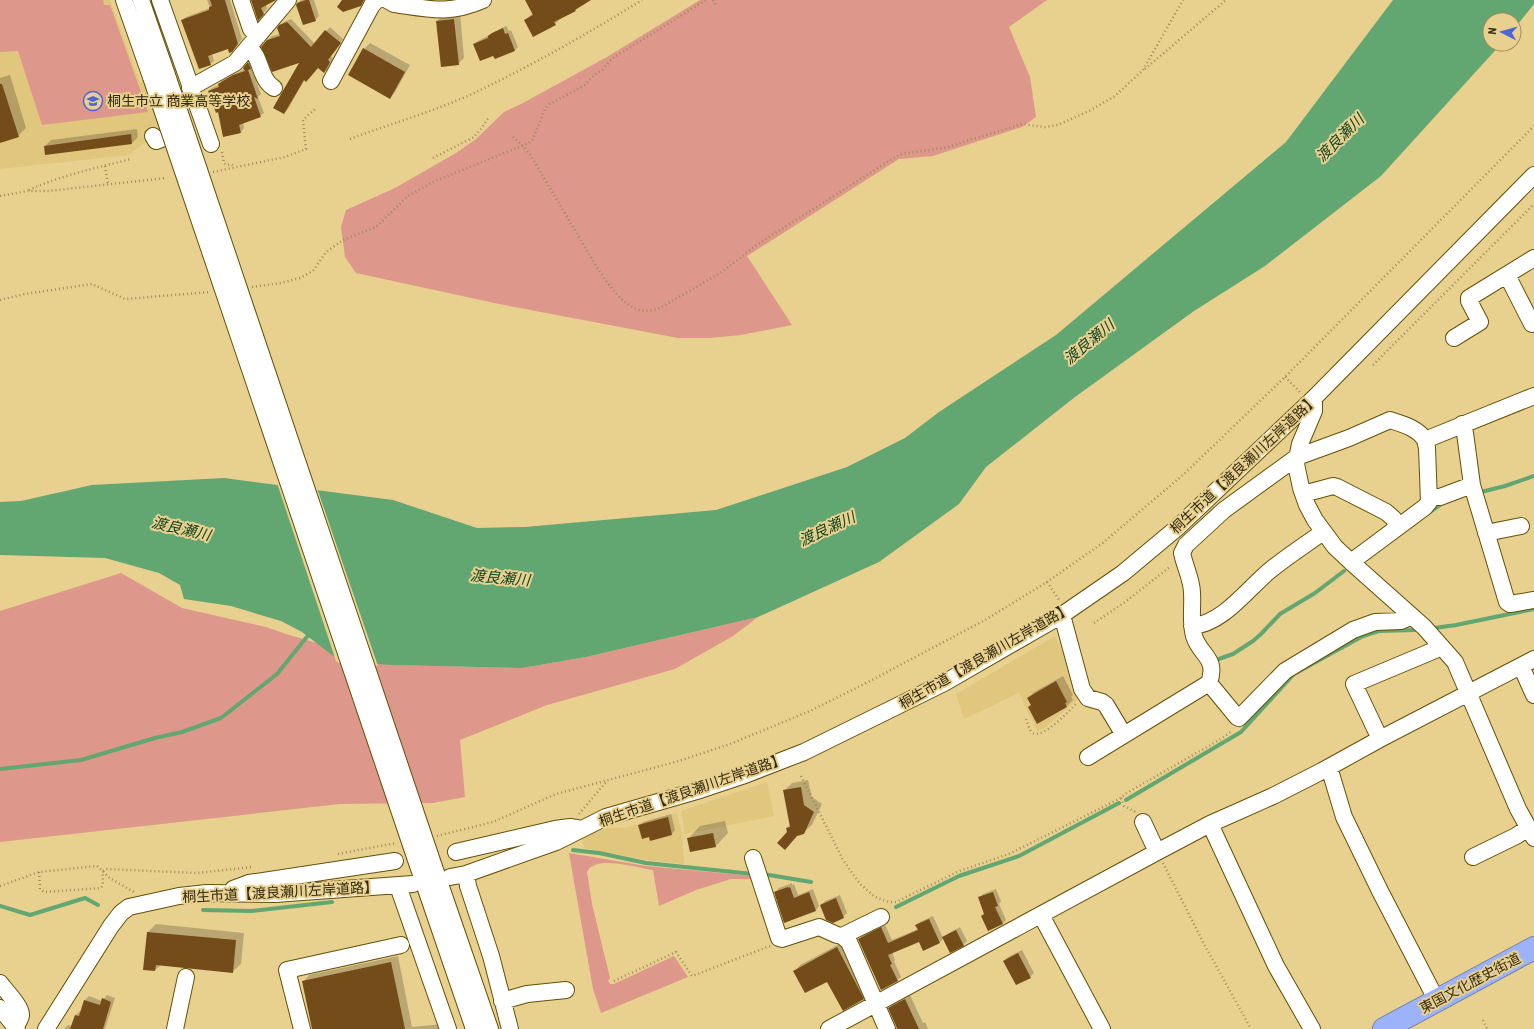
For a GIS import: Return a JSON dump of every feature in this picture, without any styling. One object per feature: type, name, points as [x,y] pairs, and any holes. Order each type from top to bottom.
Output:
[{"type":"highway","name":"東国文化歴史街道","points":[[1384,1029],[1534,948]]},
{"type":"street","points":[[124,0],[158,74]]},
{"type":"street","points":[[141,0],[158,74],[423,856],[474,1029]]},
{"type":"street","points":[[160,0],[190,88],[204,124],[216,149]]},
{"type":"street","points":[[241,0],[251,29],[256,54],[266,82],[274,88]]},
{"type":"street","points":[[190,88],[232,65],[254,42],[288,0]]},
{"type":"street","points":[[331,81],[372,5],[377,0]]},
{"type":"street","points":[[387,0],[394,4],[446,10],[464,8],[483,0]]},
{"type":"street","points":[[153,136],[156,141],[204,124]]},
{"type":"street","name":"桐生市道【渡良瀬川左岸道路】","points":[[502,1001],[491,956],[468,886],[458,876],[556,842],[576,828],[606,817],[713,786],[804,752],[944,683],[1123,573],[1178,527],[1534,175]]},
{"type":"street","points":[[1454,338],[1480,322],[1468,301],[1469,298],[1534,258]]},
{"type":"street","points":[[1507,275],[1532,324]]},
{"type":"street","points":[[1425,440],[1534,396]]},
{"type":"street","points":[[1309,397],[1314,411],[1300,444],[1297,457],[1297,472],[1303,494],[1311,512],[1323,532],[1351,562],[1424,627],[1455,662],[1518,810],[1531,833],[1516,836],[1473,857]]},
{"type":"street","points":[[1088,757],[1209,683],[1212,666],[1210,660],[1196,641],[1192,626],[1191,587],[1182,553],[1186,545],[1224,510],[1297,457],[1349,438],[1390,420],[1414,429],[1423,436],[1425,440],[1427,448],[1429,502],[1425,507],[1351,562]]},
{"type":"street","points":[[1462,424],[1465,433],[1472,486],[1507,602],[1510,604],[1534,600]]},
{"type":"street","points":[[1303,494],[1333,486],[1337,487],[1386,512],[1393,518],[1398,527]]},
{"type":"street","points":[[1430,497],[1440,497],[1472,486]]},
{"type":"street","points":[[1486,533],[1521,526]]},
{"type":"street","points":[[1192,626],[1204,624],[1225,611],[1277,565],[1323,532]]},
{"type":"street","points":[[1062,610],[1082,689],[1088,698],[1102,702],[1106,706],[1124,735]]},
{"type":"street","points":[[1209,683],[1239,718],[1285,671],[1353,630],[1375,622],[1401,622],[1412,616]]},
{"type":"street","points":[[1380,740],[1354,684],[1442,646]]},
{"type":"street","points":[[829,1029],[1210,824],[1273,796],[1528,663],[1534,695]]},
{"type":"street","points":[[1329,767],[1344,817],[1380,891],[1437,1000]]},
{"type":"street","points":[[1143,822],[1157,852]]},
{"type":"street","points":[[1210,824],[1276,966],[1312,1029]]},
{"type":"street","points":[[456,852],[576,828]]},
{"type":"street","points":[[423,856],[490,1029]]},
{"type":"street","points":[[753,858],[779,938],[782,939],[819,927],[842,936],[849,942],[887,1029]]},
{"type":"street","points":[[224,893],[249,883],[394,861]]},
{"type":"street","name":"桐生市道【渡良瀬川左岸道路】","points":[[46,1029],[110,926],[125,909],[134,905],[179,896],[207,893],[275,894],[405,885],[448,1029]]},
{"type":"street","points":[[1041,915],[1102,1029]]},
{"type":"street","points":[[842,936],[881,917]]},
{"type":"street","points":[[302,1029],[287,970],[401,945]]},
{"type":"street","points":[[175,1029],[186,976]]},
{"type":"street","points":[[0,983],[21,1012],[16,1028],[0,1008]]},
{"type":"street","points":[[510,1029],[502,1001],[527,994],[566,990]]},
{"type":"path","points":[[350,139],[472,94],[534,63],[642,0]]},
{"type":"path","points":[[250,287],[281,283],[300,278],[313,271],[326,252],[343,240],[376,227],[408,196],[435,181],[523,146],[533,139],[548,105],[585,85],[613,58],[706,0]]},
{"type":"path","points":[[713,0],[716,5]]},
{"type":"path","points":[[1143,70],[1183,0]]},
{"type":"path","points":[[513,136],[531,156],[595,263],[615,292],[623,301],[634,308],[651,311],[660,308],[716,276],[758,244],[900,154],[944,148],[1022,124],[1045,127],[1058,125],[1091,110],[1114,96],[1226,0]]},
{"type":"path","points":[[211,173],[285,157],[306,149],[303,120],[315,109]]},
{"type":"path","points":[[433,158],[474,137],[482,129],[489,117]]},
{"type":"path","points":[[430,837],[493,822],[556,794],[678,761],[730,744],[812,710],[870,682],[1013,604],[1104,542],[1190,469],[1285,377],[1534,126]]},
{"type":"path","points":[[216,149],[227,165],[231,164],[235,168]]},
{"type":"path","points":[[27,191],[48,182],[130,159]]},
{"type":"path","points":[[105,166],[108,185]]},
{"type":"path","points":[[0,196],[27,191],[48,191],[166,178]]},
{"type":"path","points":[[1373,365],[1534,204]]},
{"type":"path","points":[[0,300],[26,294],[92,284],[125,300],[211,292]]},
{"type":"path","points":[[1285,377],[1309,397]]},
{"type":"path","points":[[1094,623],[1126,602],[1183,557]]},
{"type":"path","points":[[1047,582],[1062,610]]},
{"type":"path","points":[[1026,719],[1031,732],[1034,734],[1040,734],[1047,730],[1086,696]]},
{"type":"path","points":[[801,776],[843,860],[860,884],[875,897],[889,902],[896,902],[957,872],[1009,854],[1121,798],[1125,794],[1221,739],[1240,725],[1239,718]]},
{"type":"path","points":[[576,828],[584,807],[607,781]]},
{"type":"path","points":[[1121,798],[1124,806],[1137,812],[1143,822]]},
{"type":"path","points":[[334,855],[400,842]]},
{"type":"path","points":[[1157,852],[1250,1029]]},
{"type":"path","points":[[0,886],[39,872],[97,866],[108,877],[136,895]]},
{"type":"path","points":[[103,871],[106,869],[197,873],[255,866]]},
{"type":"path","points":[[39,872],[40,889],[44,892],[101,888],[103,884],[103,871]]},
{"type":"path","points":[[614,981],[676,952],[692,976],[752,954],[776,944],[782,939]]},
{"type":"path","points":[[1483,1020],[1487,1029]]},
{"type":"shaded area","name":"桐生市立 商業高等学校","points":[[0,0],[110,0],[140,83],[174,71],[191,119],[157,131],[147,141],[128,155],[0,169]]},
{"type":"shaded area","points":[[0,0],[103,0],[104,5],[110,5],[148,112],[42,125],[18,51],[0,52]]},
{"type":"shaded area","points":[[700,0],[1047,0],[1009,27],[1030,77],[1036,117],[1022,127],[933,156],[899,159],[747,256],[792,325],[741,335],[710,338],[678,338],[499,304],[356,273],[345,257],[341,227],[346,210],[395,188],[456,153],[476,139],[504,112],[607,57]]},
{"type":"shaded area","points":[[121,573],[182,608],[266,627],[392,665],[522,668],[586,657],[758,617],[733,636],[675,669],[547,705],[460,740],[465,797],[433,803],[340,804],[0,842],[0,611]]},
{"type":"shaded area","points":[[1055,636],[1065,656],[1078,697],[1077,700],[1043,729],[1037,731],[1019,693],[964,719],[956,694]]},
{"type":"shaded area","points":[[767,782],[774,816],[685,834],[681,811]]},
{"type":"shaded area","points":[[677,813],[682,833],[684,864],[647,860],[584,848],[581,837],[600,829],[628,827]]},
{"type":"shaded area","points":[[569,853],[646,866],[753,876],[755,879],[731,879],[696,890],[659,906],[653,870],[607,863],[592,867],[587,872],[592,904],[610,978],[608,981],[610,984],[614,984],[674,956],[688,977],[601,1013],[593,989]]},
{"type":"water","name":"渡良瀬川","points":[[1393,0],[1534,0],[1534,4],[1522,19],[1522,12],[1482,12],[1482,52],[1494,52],[1381,176],[1265,266],[1194,311],[1075,397],[986,467],[959,504],[879,562],[758,617],[586,657],[522,668],[392,665],[340,661],[302,632],[281,621],[231,606],[184,599],[180,585],[159,573],[105,558],[0,555],[0,502],[21,501],[92,485],[224,478],[393,500],[477,528],[525,527],[716,510],[847,467],[905,438],[939,412],[1056,335],[1286,142]]},
{"type":"pier","points":[[277,483],[317,488],[378,666],[339,663],[336,661]]},
{"type":"building","points":[[210,0],[225,0],[238,44],[232,52],[229,53],[228,49],[208,56],[211,65],[199,69],[181,20],[209,10],[209,7],[212,6]]},
{"type":"building","points":[[251,0],[276,0],[261,8],[264,14],[258,21]]},
{"type":"building","points":[[309,0],[316,21],[303,25],[296,5],[297,3]]},
{"type":"building","points":[[342,0],[364,0],[361,6],[343,12],[337,7]]},
{"type":"building","points":[[525,0],[591,0],[575,10],[576,11],[554,22],[556,25],[533,37],[524,20],[533,15]]},
{"type":"building","points":[[454,19],[459,65],[441,67],[436,21]]},
{"type":"building","points":[[287,22],[311,47],[325,30],[341,43],[328,60],[330,62],[324,73],[318,68],[306,82],[304,80],[284,114],[273,108],[299,63],[272,72],[261,47],[267,40],[280,36],[277,28],[279,25]]},
{"type":"building","points":[[503,28],[505,34],[508,33],[515,51],[495,59],[493,56],[480,61],[473,44],[488,38],[488,36],[492,33]]},
{"type":"building","points":[[363,48],[405,72],[390,99],[348,75]]},
{"type":"building","points":[[248,62],[251,69],[248,70],[258,99],[254,97],[261,117],[239,125],[241,133],[223,137],[218,112],[216,113],[208,91],[219,87],[218,84],[233,75],[245,71],[243,68]]},
{"type":"building","points":[[0,84],[2,84],[19,137],[0,143]]},
{"type":"building","points":[[131,134],[132,144],[45,155],[44,146]]},
{"type":"building","points":[[1056,681],[1067,702],[1065,703],[1067,707],[1037,724],[1028,707],[1031,705],[1027,698]]},
{"type":"building","points":[[801,787],[804,805],[814,812],[804,834],[797,836],[785,850],[777,843],[787,832],[786,828],[790,827],[783,790]]},
{"type":"building","points":[[668,817],[672,835],[650,841],[649,837],[642,839],[638,825]]},
{"type":"building","points":[[713,833],[716,847],[690,852],[687,838]]},
{"type":"building","points":[[790,887],[794,898],[809,892],[816,911],[784,923],[774,892]]},
{"type":"building","points":[[993,892],[998,906],[995,907],[1003,924],[988,931],[981,916],[984,914],[978,897]]},
{"type":"building","points":[[836,898],[844,918],[833,923],[826,920],[820,905]]},
{"type":"building","points":[[929,919],[940,943],[923,951],[919,942],[888,955],[892,964],[890,965],[898,981],[881,990],[858,939],[881,927],[888,943],[918,930],[915,925]]},
{"type":"building","points":[[956,930],[964,946],[950,953],[942,937]]},
{"type":"building","points":[[147,932],[236,940],[233,973],[156,965],[155,971],[143,970]]},
{"type":"building","points":[[837,947],[864,999],[843,1011],[827,982],[805,993],[793,971]]},
{"type":"building","points":[[1018,953],[1031,978],[1016,985],[1003,961]]},
{"type":"building","points":[[391,962],[405,1029],[312,1029],[302,981]]},
{"type":"building","points":[[102,998],[111,1002],[103,1029],[70,1029],[75,1015],[79,1016],[84,1000],[100,1005]]},
{"type":"building","points":[[905,999],[919,1029],[897,1029],[888,1008]]},
{"type":"waterway","points":[[1481,492],[1534,476]]},
{"type":"waterway","points":[[1430,512],[1444,502]]},
{"type":"waterway","points":[[1216,660],[1233,654],[1253,641],[1280,614],[1315,593],[1344,571]]},
{"type":"waterway","points":[[1434,628],[1534,609]]},
{"type":"waterway","points":[[1126,800],[1241,732],[1294,674],[1363,636],[1379,631],[1416,630]]},
{"type":"waterway","points":[[0,769],[81,760],[155,738],[182,732],[221,718],[277,674],[310,633]]},
{"type":"waterway","points":[[896,907],[959,876],[1019,856],[1119,803]]},
{"type":"waterway","points":[[573,850],[599,853],[646,863],[753,874]]},
{"type":"waterway","points":[[763,874],[811,882]]},
{"type":"waterway","points":[[0,906],[30,915],[85,898],[98,905]]},
{"type":"waterway","points":[[203,910],[251,911],[332,902]]},
{"type":"place","name":"桐生市立 商業高等学校","points":[[93,101]]}]
